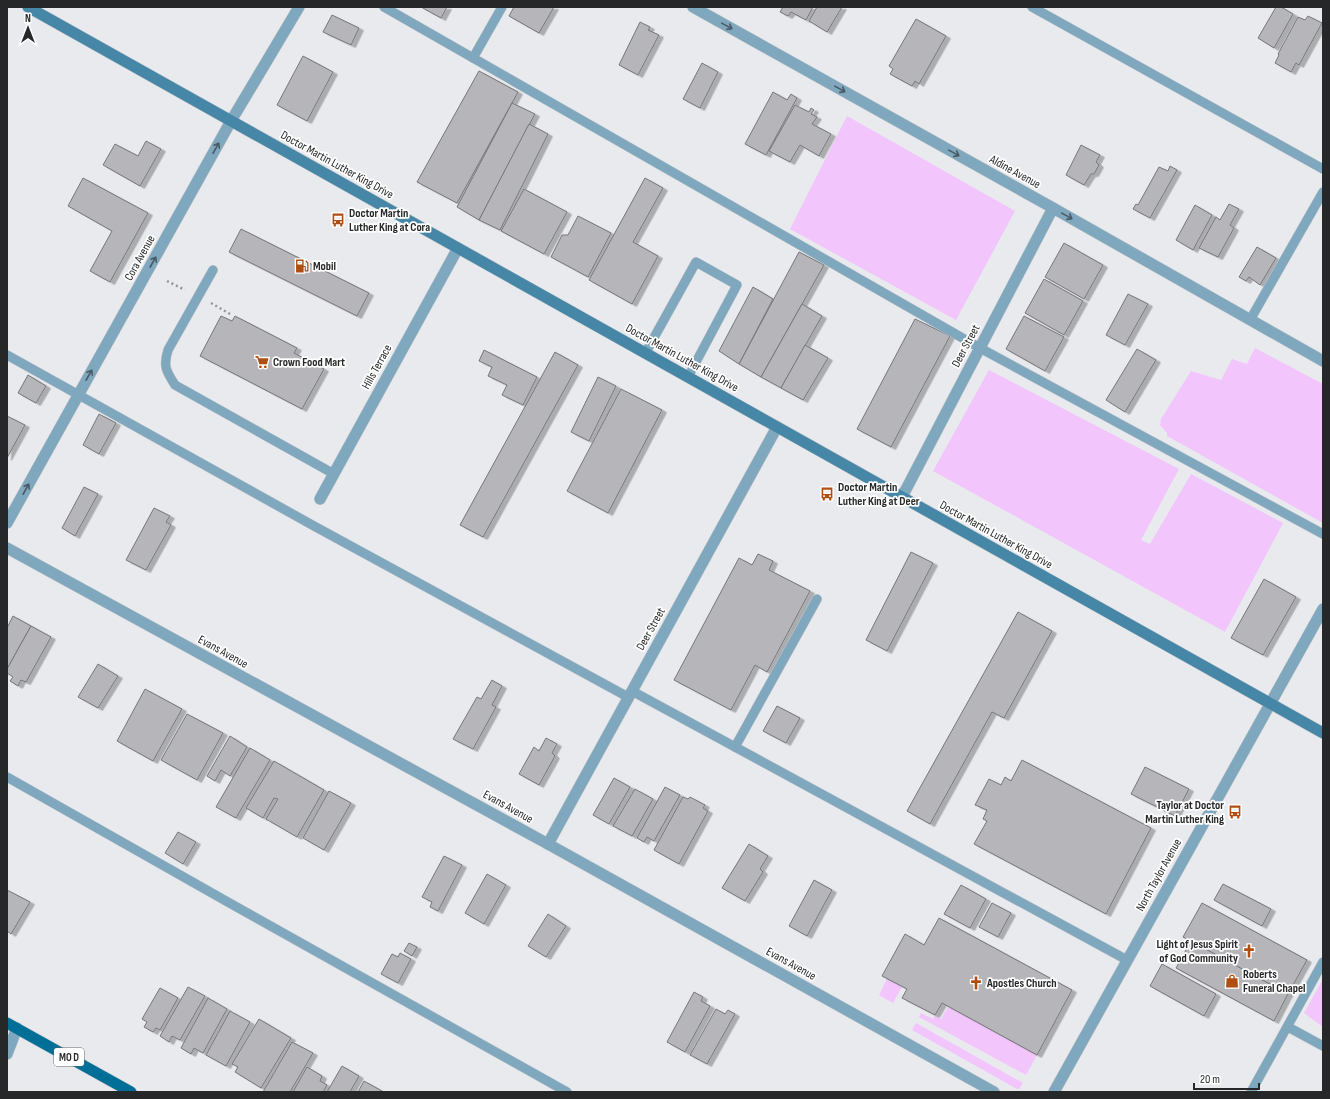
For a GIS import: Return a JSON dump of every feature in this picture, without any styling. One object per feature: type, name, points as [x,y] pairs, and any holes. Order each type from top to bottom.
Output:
[{"type":"main road","name":"Doctor Martin Luther King Drive","points":[[28,7],[646,352],[1323,733]]},
{"type":"main road","name":"MO D","points":[[7,1023],[131,1092]]},
{"type":"street","name":"Cora Avenue","points":[[7,523],[231,121],[299,7]]},
{"type":"street","name":"Aldine Avenue","points":[[693,7],[1323,360]]},
{"type":"street","name":"Deer Street","points":[[902,496],[1053,208]]},
{"type":"street","name":"Hills Terrace","points":[[320,499],[458,248]]},
{"type":"street","name":"Deer Street","points":[[548,844],[777,427]]},
{"type":"street","name":"Evans Avenue","points":[[7,548],[548,844],[994,1092]]},
{"type":"street","name":"North Taylor Avenue","points":[[1054,1092],[1323,609]]},
{"type":"street","points":[[7,1054],[17,1028]]},
{"type":"lane","points":[[384,7],[980,348],[1323,534]]},
{"type":"lane","points":[[473,58],[502,7]]},
{"type":"lane","points":[[1032,7],[1323,169]]},
{"type":"lane","points":[[1250,320],[1323,192]]},
{"type":"lane","points":[[646,352],[696,262],[737,285],[688,377]]},
{"type":"lane","points":[[213,270],[168,350],[165,360],[166,369],[170,377],[175,385],[334,474]]},
{"type":"lane","points":[[7,354],[314,526],[630,694],[735,746],[1127,960]]},
{"type":"lane","points":[[735,746],[817,599]]},
{"type":"lane","points":[[7,777],[567,1092]]},
{"type":"lane","points":[[1251,1092],[1323,962]]},
{"type":"lane","points":[[1288,1027],[1323,1046]]},
{"type":"path","points":[[167,281],[187,291]]},
{"type":"path","points":[[209,302],[230,314]]},
{"type":"shaded area","points":[[847,116],[1015,211],[956,320],[790,229]]},
{"type":"shaded area","points":[[1255,348],[1323,384],[1323,523],[1167,436],[1167,433],[1160,425],[1161,419],[1191,371],[1221,380],[1232,359],[1247,364]]},
{"type":"shaded area","points":[[989,370],[1179,469],[1141,540],[1150,544],[1191,474],[1283,523],[1225,632],[933,471]]},
{"type":"shaded area","points":[[887,979],[902,987],[893,1003],[879,995]]},
{"type":"shaded area","points":[[1323,979],[1323,1027],[1304,1013]]},
{"type":"shaded area","points":[[948,1007],[1037,1055],[1026,1075],[919,1017],[921,1013],[933,1019],[935,1015],[941,1019]]},
{"type":"shaded area","points":[[916,1023],[1023,1083],[1019,1089],[1017,1089],[912,1030]]},
{"type":"building","points":[[421,7],[447,7],[441,18]]},
{"type":"building","points":[[514,7],[554,7],[539,33],[509,16]]},
{"type":"building","points":[[783,7],[813,7],[806,20],[791,12],[788,16],[780,12]]},
{"type":"building","points":[[817,7],[842,7],[827,32],[809,21]]},
{"type":"building","points":[[1276,7],[1281,7],[1293,14],[1274,48],[1258,38]]},
{"type":"building","points":[[332,15],[359,28],[351,45],[323,32]]},
{"type":"building","points":[[1308,16],[1322,23],[1299,65],[1296,63],[1291,72],[1275,63],[1279,55],[1278,54],[1298,17],[1305,20]]},
{"type":"building","points":[[916,19],[946,36],[919,84],[915,81],[912,86],[890,74],[893,69],[889,66]]},
{"type":"building","points":[[640,22],[650,27],[648,30],[659,35],[638,75],[619,65]]},
{"type":"building","points":[[303,56],[333,72],[307,121],[277,105]]},
{"type":"building","points":[[702,63],[718,72],[700,108],[683,99]]},
{"type":"building","points":[[479,71],[518,92],[457,203],[417,182]]},
{"type":"building","points":[[773,92],[787,100],[791,94],[797,98],[766,155],[745,144]]},
{"type":"building","points":[[512,103],[535,114],[479,220],[457,207]]},
{"type":"building","points":[[795,105],[809,112],[811,108],[814,110],[811,114],[817,117],[812,124],[831,134],[819,156],[800,145],[790,162],[769,151]]},
{"type":"building","points":[[529,124],[548,134],[500,230],[479,220]]},
{"type":"building","points":[[146,141],[161,149],[140,186],[103,165],[115,144],[138,156]]},
{"type":"building","points":[[1081,145],[1100,155],[1096,162],[1099,165],[1094,174],[1091,174],[1084,185],[1066,175]]},
{"type":"building","points":[[1170,166],[1177,170],[1150,218],[1133,209],[1136,204],[1138,205],[1159,167],[1168,171]]},
{"type":"building","points":[[83,178],[148,213],[110,282],[90,271],[112,231],[68,206]]},
{"type":"building","points":[[645,178],[663,188],[633,242],[658,256],[632,304],[589,280]]},
{"type":"building","points":[[524,189],[567,212],[544,254],[501,231]]},
{"type":"building","points":[[1229,204],[1239,209],[1230,225],[1234,228],[1218,257],[1199,248],[1216,217],[1220,220]]},
{"type":"building","points":[[1195,205],[1212,215],[1193,250],[1176,240]]},
{"type":"building","points":[[578,216],[611,233],[588,277],[551,257],[562,235],[568,235]]},
{"type":"building","points":[[241,229],[369,293],[357,316],[229,252]]},
{"type":"building","points":[[1064,243],[1103,265],[1084,299],[1045,277]]},
{"type":"building","points":[[1257,247],[1276,258],[1260,285],[1249,277],[1246,281],[1239,277]]},
{"type":"building","points":[[799,252],[824,265],[761,377],[739,364]]},
{"type":"building","points":[[1044,279],[1083,301],[1064,335],[1025,313]]},
{"type":"building","points":[[753,287],[773,299],[739,364],[719,351]]},
{"type":"building","points":[[1128,294],[1148,304],[1125,345],[1106,335]]},
{"type":"building","points":[[802,304],[822,316],[781,388],[761,377]]},
{"type":"building","name":"Crown Food Mart","points":[[221,316],[232,321],[235,316],[297,348],[294,353],[324,369],[302,409],[200,356]]},
{"type":"building","points":[[1024,316],[1064,337],[1045,371],[1006,349]]},
{"type":"building","points":[[915,319],[950,336],[891,447],[857,429]]},
{"type":"building","points":[[805,345],[828,358],[803,400],[781,388]]},
{"type":"building","points":[[1137,349],[1156,360],[1125,412],[1106,400]]},
{"type":"building","points":[[484,350],[537,377],[523,405],[502,395],[507,385],[488,376],[492,367],[479,361]]},
{"type":"building","points":[[555,352],[578,365],[483,537],[460,525]]},
{"type":"building","points":[[28,375],[46,386],[36,403],[18,393]]},
{"type":"building","points":[[598,377],[616,386],[589,441],[571,432]]},
{"type":"building","points":[[621,389],[662,410],[608,513],[567,491]]},
{"type":"building","points":[[99,414],[116,423],[99,454],[83,445]]},
{"type":"building","points":[[7,416],[25,425],[7,458]]},
{"type":"building","points":[[84,487],[98,494],[75,536],[62,528]]},
{"type":"building","points":[[154,508],[170,516],[166,522],[171,525],[146,570],[126,560]]},
{"type":"building","points":[[911,552],[933,563],[887,651],[866,640]]},
{"type":"building","points":[[758,554],[773,561],[769,570],[810,591],[767,672],[755,665],[731,710],[674,680],[739,558],[752,565]]},
{"type":"building","points":[[1264,579],[1296,597],[1263,655],[1231,638]]},
{"type":"building","points":[[1018,612],[1052,631],[1004,718],[992,712],[930,824],[907,811]]},
{"type":"building","points":[[13,616],[31,626],[7,669],[7,628]]},
{"type":"building","points":[[31,626],[51,637],[26,682],[21,680],[18,686],[10,681],[13,677],[7,673],[7,669]]},
{"type":"building","points":[[98,664],[118,676],[98,708],[78,697]]},
{"type":"building","points":[[492,680],[502,686],[492,705],[496,707],[473,749],[453,739],[477,697],[481,699]]},
{"type":"building","points":[[145,689],[182,709],[153,761],[117,741]]},
{"type":"building","points":[[777,706],[800,718],[786,743],[763,731]]},
{"type":"building","points":[[187,714],[223,733],[197,780],[161,760]]},
{"type":"building","points":[[230,736],[247,747],[230,776],[221,770],[215,781],[207,776]]},
{"type":"building","points":[[546,738],[557,744],[552,753],[555,756],[539,785],[519,774],[534,747],[539,751]]},
{"type":"building","points":[[250,748],[270,760],[236,818],[216,807]]},
{"type":"building","points":[[1022,760],[1151,828],[1106,914],[974,844],[987,821],[983,819],[987,810],[975,805],[989,779],[1001,785],[1005,777],[1011,781]]},
{"type":"building","points":[[274,761],[324,790],[297,837],[266,819],[278,799],[274,798],[263,818],[246,808]]},
{"type":"building","points":[[1145,767],[1189,789],[1175,816],[1131,794]]},
{"type":"building","points":[[614,778],[630,787],[609,824],[593,815]]},
{"type":"building","points":[[665,787],[680,795],[654,841],[647,837],[644,842],[637,838]]},
{"type":"building","points":[[635,789],[653,799],[632,836],[613,826]]},
{"type":"building","points":[[329,791],[351,803],[324,850],[303,838]]},
{"type":"building","points":[[683,797],[688,799],[690,797],[705,805],[703,808],[708,811],[679,864],[654,850]]},
{"type":"building","points":[[178,832],[196,842],[183,864],[165,853]]},
{"type":"building","points":[[749,844],[768,856],[760,869],[763,872],[745,901],[722,888]]},
{"type":"building","points":[[444,856],[462,865],[438,911],[430,907],[432,902],[422,897]]},
{"type":"building","points":[[487,874],[506,885],[484,924],[465,913]]},
{"type":"building","points":[[814,880],[832,890],[807,936],[789,926]]},
{"type":"building","points":[[1223,884],[1271,909],[1262,926],[1214,900]]},
{"type":"building","points":[[961,885],[986,899],[970,928],[944,914]]},
{"type":"building","points":[[7,890],[30,902],[11,934],[7,931]]},
{"type":"building","points":[[992,903],[1011,913],[998,937],[979,927]]},
{"type":"building","name":"Light of Jesus Spirit of God Community","points":[[1202,903],[1307,960],[1288,994],[1183,937]]},
{"type":"building","points":[[548,914],[566,926],[546,957],[528,946]]},
{"type":"building","name":"Apostles Church","points":[[939,918],[1072,990],[1037,1055],[942,1003],[935,1015],[902,998],[907,989],[882,976],[905,934],[924,945]]},
{"type":"building","name":"Roberts Funeral Chapel","points":[[1191,941],[1288,994],[1274,1021],[1176,968]]},
{"type":"building","points":[[409,943],[417,947],[412,956],[404,951]]},
{"type":"building","points":[[400,953],[411,959],[398,983],[381,974],[392,954],[398,957]]},
{"type":"building","points":[[1162,964],[1216,994],[1204,1016],[1150,986]]},
{"type":"building","points":[[188,987],[205,996],[180,1040],[172,1036],[169,1042],[160,1036]]},
{"type":"building","points":[[160,988],[178,998],[160,1030],[156,1028],[153,1032],[144,1027],[147,1022],[142,1019]]},
{"type":"building","points":[[694,992],[703,997],[701,1001],[710,1006],[685,1052],[667,1042]]},
{"type":"building","points":[[208,998],[227,1009],[203,1053],[194,1048],[191,1054],[181,1048]]},
{"type":"building","points":[[716,1009],[725,1014],[728,1010],[735,1014],[707,1064],[690,1055]]},
{"type":"building","points":[[230,1011],[250,1022],[226,1066],[206,1055]]},
{"type":"building","points":[[259,1019],[291,1038],[261,1088],[235,1072],[238,1067],[232,1064]]},
{"type":"building","points":[[292,1042],[313,1053],[290,1092],[263,1092]]},
{"type":"building","points":[[342,1066],[359,1076],[350,1092],[327,1092]]},
{"type":"building","points":[[307,1067],[322,1076],[320,1081],[327,1085],[323,1092],[293,1092]]},
{"type":"building","points":[[364,1081],[382,1091],[358,1092]]},
{"type":"place","name":"Doctor Martin Luther King at Cora","points":[[338,220]]},
{"type":"place","name":"Mobil","points":[[302,266]]},
{"type":"place","name":"Crown Food Mart","points":[[262,362]]},
{"type":"place","name":"Doctor Martin Luther King at Deer","points":[[827,494]]},
{"type":"place","name":"Taylor at Doctor Martin Luther King","points":[[1235,812]]},
{"type":"place","name":"Light of Jesus Spirit of God Community","points":[[1249,951]]},
{"type":"place","name":"Roberts Funeral Chapel","points":[[1232,981]]},
{"type":"place","name":"Apostles Church","points":[[976,983]]}]
